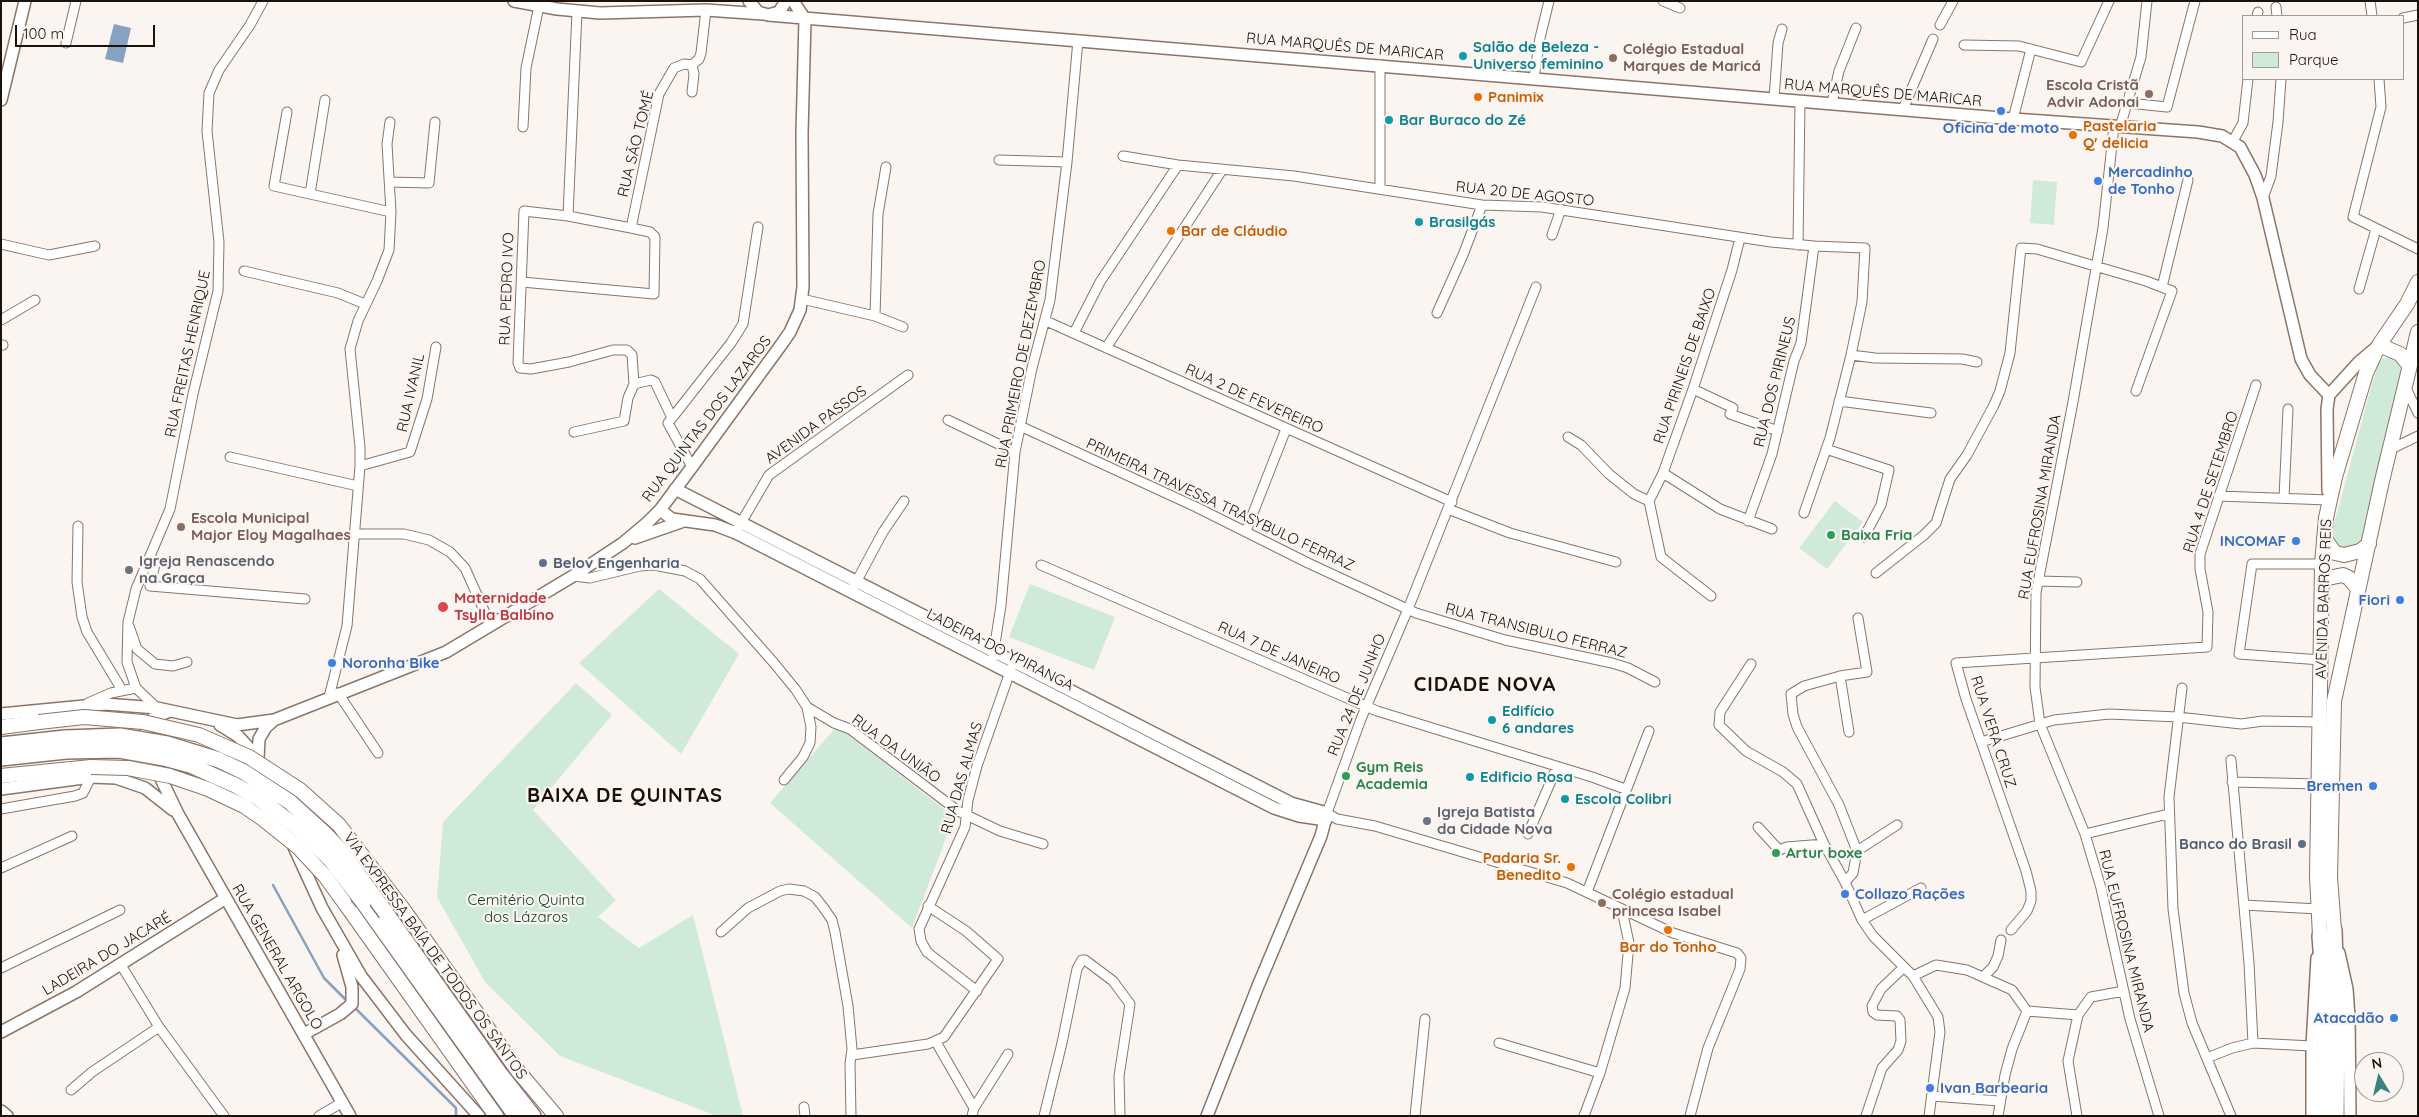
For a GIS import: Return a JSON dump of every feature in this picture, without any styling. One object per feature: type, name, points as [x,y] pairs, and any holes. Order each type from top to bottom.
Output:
[{"type":"highway","name":"VIA EXPRESSA BAÍA DE TODOS OS SANTOS","points":[[1,758],[65,744],[120,736],[168,744],[219,760],[244,772],[290,802],[325,834],[341,852],[482,1049],[533,1116]]},
{"type":"highway","name":"VIA EXPRESSA BAÍA DE TODOS OS SANTOS","points":[[1,745],[65,744],[119,750],[164,758],[198,768],[260,799],[300,830],[330,859],[363,902],[516,1116]]},
{"type":"highway","name":"AVENIDA BARROS REIS","points":[[2327,933],[2331,1001]]},
{"type":"highway","points":[[2324,1116],[2331,1001]]},
{"type":"highway","points":[[2331,1001],[2336,1116]]},
{"type":"main road","points":[[1,100],[25,1]]},
{"type":"main road","points":[[705,15],[724,1]]},
{"type":"main road","points":[[749,1],[753,8],[766,15],[778,12],[786,1]]},
{"type":"main road","points":[[793,1],[805,19]]},
{"type":"main road","name":"RUA MARQUÊS DE MARICAR","points":[[517,2],[577,12],[766,15],[1078,40],[2211,134],[2232,141]]},
{"type":"main road","name":"RUA QUINTAS DOS LAZAROS","points":[[1,714],[84,705],[114,704],[157,708],[237,725],[274,720],[446,652],[573,576],[623,543],[660,510],[790,332],[798,316],[802,299],[802,133],[805,19]]},
{"type":"main road","points":[[2232,141],[2240,147],[2250,164],[2263,198],[2301,359],[2310,375],[2329,395]]},
{"type":"main road","name":"AVENIDA BARROS REIS","points":[[2350,1116],[2347,989],[2318,909],[2322,564],[2324,538],[2329,500],[2359,392],[2379,344],[2408,304],[2418,282]]},
{"type":"main road","name":"AVENIDA BARROS REIS","points":[[2312,1116],[2315,976],[2327,933],[2334,701],[2404,384],[2418,332]]},
{"type":"main road","points":[[2329,500],[2327,409],[2329,395],[2359,362],[2379,344],[2400,354],[2409,365]]},
{"type":"main road","name":"LADEIRA DO YPIRANGA","points":[[675,490],[738,528],[1012,666],[1117,728],[1289,808],[1330,818]]},
{"type":"main road","name":"LADEIRA DO YPIRANGA","points":[[660,510],[672,519],[738,528]]},
{"type":"main road","points":[[623,543],[683,521]]},
{"type":"main road","points":[[2324,538],[2335,552],[2344,555],[2360,551],[2369,544]]},
{"type":"main road","points":[[2322,583],[2328,578],[2343,575],[2349,578],[2358,589]]},
{"type":"main road","points":[[84,705],[104,723],[111,739],[108,758],[91,777]]},
{"type":"main road","name":"RUA GENERAL ARGOLO","points":[[170,711],[159,714],[149,722],[146,730],[146,740],[153,762],[178,814],[350,1116]]},
{"type":"main road","name":"VIA EXPRESSA BAÍA DE TODOS OS SANTOS","points":[[1,727],[84,717],[144,722],[199,735],[250,756],[300,790],[339,824],[403,909],[518,1072],[556,1116]]},
{"type":"main road","points":[[258,758],[261,734],[274,720]]},
{"type":"main road","points":[[212,721],[238,736],[258,758],[265,779],[310,882],[337,937],[380,1003],[479,1116]]},
{"type":"main road","points":[[1,776],[66,768],[111,767],[148,771],[190,782],[227,797],[263,819],[298,847],[325,876],[496,1116]]},
{"type":"main road","points":[[1,789],[91,777],[116,778],[145,788],[178,814]]},
{"type":"main road","name":"RUA 24 DE JUNHO","points":[[1207,1116],[1330,818]]},
{"type":"main road","name":"LADEIRA DO JACARÉ","points":[[1,1032],[76,992],[226,898]]},
{"type":"main road","points":[[304,1034],[340,1014],[352,1004],[352,987],[337,937]]},
{"type":"main road","points":[[1,1111],[7,1116]]},
{"type":"street","points":[[66,43],[76,1]]},
{"type":"street","name":"RUA FREITAS HENRIQUE","points":[[157,708],[136,688],[127,662],[128,622],[136,589],[170,509],[193,394],[218,291],[220,242],[207,131],[209,93],[219,70],[250,25],[263,1]]},
{"type":"street","points":[[1534,78],[1540,38],[1549,1]]},
{"type":"street","points":[[1663,1],[1680,8]]},
{"type":"street","points":[[1940,26],[1953,1]]},
{"type":"street","points":[[1964,45],[2008,45],[2081,62],[2109,1]]},
{"type":"street","name":"RUA EUFROSINA MIRANDA","points":[[2147,1],[2141,57],[2128,103],[2117,127],[2073,402],[2038,581],[2035,657],[2036,696],[2040,724],[2085,834],[2102,888],[2138,1052],[2159,1116]]},
{"type":"street","points":[[2128,103],[2167,107],[2195,1]]},
{"type":"street","points":[[2370,1],[2372,15]]},
{"type":"street","points":[[524,127],[524,78],[539,6]]},
{"type":"street","points":[[522,282],[654,294],[655,237],[650,232],[568,216],[577,12]]},
{"type":"street","points":[[692,92],[694,74],[692,65],[699,59],[701,53],[705,15]]},
{"type":"street","points":[[2404,18],[2418,15]]},
{"type":"street","points":[[1832,104],[1839,71],[1856,28]]},
{"type":"street","points":[[1774,99],[1782,29]]},
{"type":"street","points":[[1903,109],[1933,39]]},
{"type":"street","name":"RUA PRIMEIRO DE DEZEMBRO","points":[[994,657],[1015,452],[1032,368],[1046,321],[1067,162],[1078,40]]},
{"type":"street","points":[[2014,119],[2031,49]]},
{"type":"street","name":"RUA SĀO TOMÉ","points":[[631,228],[659,94],[674,68],[684,64],[692,65]]},
{"type":"street","points":[[1380,65],[1380,188]]},
{"type":"street","points":[[2232,141],[2243,123],[2248,80]]},
{"type":"street","points":[[2263,198],[2270,176],[2278,122],[2281,80]]},
{"type":"street","points":[[2379,80],[2381,107],[2353,217],[2418,249]]},
{"type":"street","points":[[310,194],[326,100]]},
{"type":"street","points":[[1798,245],[1800,101]]},
{"type":"street","points":[[287,112],[274,186],[391,212]]},
{"type":"street","points":[[378,753],[334,695],[347,626],[360,466],[360,447],[350,349],[354,331],[389,250],[391,212],[387,144],[390,122]]},
{"type":"street","points":[[390,182],[429,183],[434,122]]},
{"type":"street","name":"RUA 20 DE AGOSTO","points":[[1123,156],[1178,165],[1294,176],[1482,205],[1529,205],[1561,209],[1740,238],[1798,245],[1865,248],[1862,302],[1852,355]]},
{"type":"street","points":[[999,160],[1067,162]]},
{"type":"street","points":[[1074,333],[1100,282],[1178,165]]},
{"type":"street","points":[[875,316],[878,214],[886,167]]},
{"type":"street","points":[[1106,348],[1222,170]]},
{"type":"street","points":[[2162,287],[2188,180]]},
{"type":"street","points":[[1437,313],[1463,255],[1482,205]]},
{"type":"street","points":[[1552,235],[1561,209]]},
{"type":"street","name":"RUA PEDRO IVO","points":[[568,216],[524,211],[518,363],[520,368],[531,369],[613,350],[627,350],[632,355],[634,384]]},
{"type":"street","points":[[692,467],[668,423],[731,343],[743,324],[758,227]]},
{"type":"street","points":[[2358,289],[2376,229]]},
{"type":"street","name":"RUA PIRINEIS DE BAIXO","points":[[1649,502],[1663,473],[1693,389],[1732,270],[1740,238]]},
{"type":"street","points":[[1,244],[49,255],[58,255],[95,246]]},
{"type":"street","name":"RUA DOS PIRINEUS","points":[[1748,521],[1778,431],[1806,318],[1814,246]]},
{"type":"street","points":[[1876,573],[1930,530],[1936,523],[1947,486],[1967,455],[1994,405],[2010,353],[2022,248],[2038,249],[2172,291],[2136,391]]},
{"type":"street","points":[[244,271],[338,293],[365,304]]},
{"type":"street","name":"RUA 24 DE JUNHO","points":[[1330,818],[1366,707],[1450,506],[1536,287]]},
{"type":"street","points":[[802,299],[875,316],[903,327]]},
{"type":"street","points":[[1,320],[35,300]]},
{"type":"street","name":"RUA 2 DE FEVEREIRO","points":[[1046,321],[1286,429],[1510,533],[1616,562]]},
{"type":"street","name":"RUA IVANIL","points":[[360,466],[410,452],[427,400],[436,347]]},
{"type":"street","points":[[1804,513],[1826,449],[1852,355],[1875,358],[1962,359],[1977,362]]},
{"type":"street","name":"AVENIDA PASSOS","points":[[738,528],[769,475],[908,375]]},
{"type":"street","points":[[574,432],[606,427],[624,421],[628,398],[634,384],[651,380],[655,382],[672,418]]},
{"type":"street","points":[[2404,384],[2418,413]]},
{"type":"street","name":"RUA 4 DE SETEMBRO","points":[[2207,647],[2208,612],[2199,560],[2218,496],[2256,385]]},
{"type":"street","points":[[1693,389],[1733,408],[1730,414],[1778,431]]},
{"type":"street","points":[[1839,401],[1931,413]]},
{"type":"street","points":[[2284,498],[2288,409]]},
{"type":"street","points":[[948,420],[1015,452]]},
{"type":"street","name":"PRIMEIRA TRAVESSA TRASYBULO FERRAZ","points":[[1020,426],[1408,609]]},
{"type":"street","points":[[1246,531],[1286,429]]},
{"type":"street","points":[[2389,450],[2418,436]]},
{"type":"street","points":[[1568,437],[1581,445],[1613,477],[1634,494],[1649,502],[1661,558],[1712,596]]},
{"type":"street","points":[[1826,449],[1889,470],[1881,505],[1864,537]]},
{"type":"street","points":[[230,458],[358,486]]},
{"type":"street","points":[[1663,473],[1707,502],[1748,521],[1772,529]]},
{"type":"street","points":[[2218,496],[2329,500]]},
{"type":"street","points":[[854,586],[883,532],[904,501]]},
{"type":"street","points":[[78,526],[77,582],[82,617],[87,632],[122,690]]},
{"type":"street","points":[[354,534],[411,536],[429,540],[450,552],[465,568],[491,626]]},
{"type":"street","points":[[151,557],[155,564],[150,586],[305,599]]},
{"type":"street","points":[[2321,660],[2238,654],[2252,564],[2322,564]]},
{"type":"street","points":[[573,576],[590,578],[640,566],[654,565],[685,571],[700,579],[774,663],[807,707],[811,728],[810,743],[803,757],[784,780]]},
{"type":"street","name":"RUA 7 DE JANEIRO","points":[[1041,565],[1366,707],[1625,789]]},
{"type":"street","points":[[2038,581],[2077,582]]},
{"type":"street","name":"RUA TRANSIBULO FERRAZ","points":[[1408,609],[1505,640],[1612,663],[1628,668],[1655,682]]},
{"type":"street","points":[[1845,882],[1856,868],[1857,851],[1839,805],[1798,727],[1791,694],[1796,689],[1840,676],[1867,672],[1858,618]]},
{"type":"street","points":[[128,622],[137,649],[145,658],[155,664],[163,665],[187,662]]},
{"type":"street","name":"RUA VERA CRUZ","points":[[2011,930],[2027,911],[2031,901],[2026,871],[1981,742],[1956,663],[2207,647]]},
{"type":"street","points":[[1751,664],[1720,712],[1719,725],[1746,751],[1783,772],[1798,784],[1824,844],[1845,882],[1862,920],[1880,945],[1913,976],[1938,1017],[1940,1045],[1929,1116]]},
{"type":"street","name":"RUA DAS ALMAS","points":[[977,991],[924,948],[919,929],[965,827],[968,800],[977,766],[1012,666]]},
{"type":"street","points":[[1840,676],[1849,732]]},
{"type":"street","points":[[84,705],[122,690],[136,688]]},
{"type":"street","points":[[2182,688],[2170,781],[2168,814],[2173,909],[2184,993],[2192,1023],[2231,1116]]},
{"type":"street","name":"RUA DA UNIÃO","points":[[807,707],[834,723],[850,728],[892,763],[910,772],[951,806],[1000,832],[1043,844]]},
{"type":"street","points":[[1981,742],[2040,724],[2109,714],[2178,717],[2241,724],[2263,721],[2320,722]]},
{"type":"street","points":[[1587,892],[1648,731]]},
{"type":"street","points":[[2231,760],[2244,905],[2253,1043]]},
{"type":"street","points":[[1528,834],[1557,767]]},
{"type":"street","points":[[1,809],[75,796],[83,793],[91,777]]},
{"type":"street","points":[[2232,782],[2319,784]]},
{"type":"street","points":[[2085,834],[2168,814]]},
{"type":"street","points":[[1330,818],[1375,826],[1567,883],[1673,933],[1738,953],[1741,958],[1740,969],[1708,1048],[1690,1116]]},
{"type":"street","points":[[1857,851],[1896,825]]},
{"type":"street","points":[[1758,827],[1779,850],[1787,847],[1824,844]]},
{"type":"street","points":[[1,868],[72,836]]},
{"type":"street","points":[[1862,920],[1921,888]]},
{"type":"street","points":[[721,932],[748,908],[780,891],[796,890],[815,897],[828,914],[836,932],[848,1006],[852,1055],[852,1116]]},
{"type":"street","points":[[2244,905],[2318,909]]},
{"type":"street","points":[[852,1055],[936,1042],[944,1037],[954,1026],[998,959],[966,931],[928,906]]},
{"type":"street","points":[[1,968],[120,910]]},
{"type":"street","points":[[1584,1116],[1600,1073],[1627,975],[1629,943],[1622,910]]},
{"type":"street","points":[[1984,976],[1993,967],[1998,956],[2001,940]]},
{"type":"street","points":[[1044,1116],[1062,1043],[1074,978],[1082,960],[1089,962],[1113,981],[1130,1004],[1120,1076],[1120,1116]]},
{"type":"street","points":[[121,965],[159,1028],[224,1116]]},
{"type":"street","points":[[1913,976],[1936,965],[1967,970],[2012,990],[2027,1011],[2078,1015]]},
{"type":"street","points":[[1866,1116],[1882,1068],[1898,1050],[1901,1041],[1900,1020],[1897,1016],[1877,1015],[1872,1012],[1873,1001],[1881,989],[1904,967]]},
{"type":"street","points":[[2077,1116],[2068,1061],[2078,1015],[2091,997],[2124,991]]},
{"type":"street","points":[[1998,1116],[1999,1101],[2012,1049],[2027,1011]]},
{"type":"street","points":[[1415,1116],[1425,1019]]},
{"type":"street","points":[[70,1090],[92,1072],[159,1028]]},
{"type":"street","points":[[936,1042],[973,1112]]},
{"type":"street","points":[[1500,1043],[1600,1073]]},
{"type":"street","points":[[2207,1058],[2232,1048],[2253,1043],[2312,1046]]},
{"type":"street","points":[[973,1112],[1008,1054]]},
{"type":"street","points":[[1932,1096],[1999,1101]]},
{"type":"street","points":[[319,1116],[343,1102]]},
{"type":"green space","points":[[2033,180],[2057,182],[2054,225],[2030,223]]},
{"type":"green space","points":[[2384,358],[2393,358],[2399,362],[2402,373],[2364,537],[2361,544],[2346,550],[2339,547],[2334,540],[2332,531],[2378,362]]},
{"type":"green space","name":"Baixa Fria","points":[[1835,501],[1863,522],[1827,569],[1799,548]]},
{"type":"green space","points":[[1030,584],[1115,617],[1094,670],[1009,637]]},
{"type":"green space","points":[[659,589],[739,654],[681,754],[579,663]]},
{"type":"green space","name":"Cemitério Quinta dos Lázaros","points":[[576,683],[612,715],[533,810],[616,900],[598,917],[639,948],[693,915],[743,1116],[717,1116],[560,1056],[485,982],[437,897],[443,822]]},
{"type":"green space","points":[[837,726],[954,817],[912,928],[770,803]]},
{"type":"water","points":[[114,24],[131,28],[123,63],[105,59]]},
{"type":"waterway","points":[[273,885],[324,978],[347,1001]]},
{"type":"waterway","points":[[356,1009],[456,1108],[456,1116]]},
{"type":"place","name":"Salão de Beleza - Universo feminino","points":[[1463,56]]},
{"type":"place","name":"Colégio Estadual Marques de Maricá","points":[[1613,58]]},
{"type":"place","name":"Escola Cristã Advir Adonai","points":[[2149,94]]},
{"type":"place","name":"Panimix","points":[[1478,97]]},
{"type":"place","name":"Oficina de moto","points":[[2001,111]]},
{"type":"place","name":"Bar Buraco do Zé","points":[[1389,120]]},
{"type":"place","name":"Pastelaria Q' delicia","points":[[2073,135]]},
{"type":"place","name":"Mercadinho de Tonho","points":[[2098,181]]},
{"type":"place","name":"Brasilgás","points":[[1419,222]]},
{"type":"place","name":"Bar de Cláudio","points":[[1171,231]]},
{"type":"place","name":"Escola Municipal Major Eloy Magalhaes","points":[[181,527]]},
{"type":"place","name":"Baixa Fria","points":[[1831,535]]},
{"type":"place","name":"INCOMAF","points":[[2296,541]]},
{"type":"place","name":"Belov Engenharia","points":[[543,563]]},
{"type":"place","name":"Igreja Renascendo na Graça","points":[[129,570]]},
{"type":"place","name":"Fiori","points":[[2400,600]]},
{"type":"place","name":"Maternidade Tsylla Balbino","points":[[443,607]]},
{"type":"place","name":"Noronha Bike","points":[[332,663]]},
{"type":"place","name":"Edifício 6 andares","points":[[1492,720]]},
{"type":"place","name":"Gym Reis Academia","points":[[1346,776]]},
{"type":"place","name":"Edificio Rosa","points":[[1470,777]]},
{"type":"place","name":"Bremen","points":[[2373,786]]},
{"type":"place","name":"Escola Colibri","points":[[1565,799]]},
{"type":"place","name":"Igreja Batista da Cidade Nova","points":[[1427,821]]},
{"type":"place","name":"Banco do Brasil","points":[[2302,844]]},
{"type":"place","name":"Artur boxe","points":[[1776,853]]},
{"type":"place","name":"Padaria Sr. Benedito","points":[[1571,867]]},
{"type":"place","name":"Collazo Rações","points":[[1845,894]]},
{"type":"place","name":"Colégio estadual princesa Isabel","points":[[1602,903]]},
{"type":"place","name":"Bar do Tonho","points":[[1668,930]]},
{"type":"place","name":"Atacadão","points":[[2394,1018]]},
{"type":"place","name":"Ivan Barbearia","points":[[1930,1088]]},
{"type":"district","name":"CIDADE NOVA","points":[[1485,685]]},
{"type":"district","name":"BAIXA DE QUINTAS","points":[[625,796]]}]
